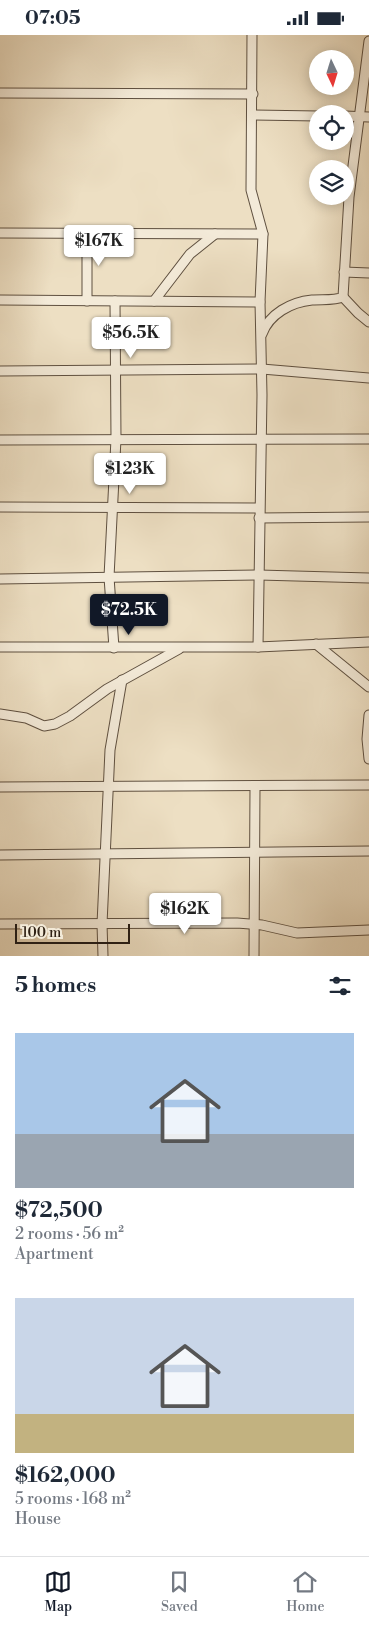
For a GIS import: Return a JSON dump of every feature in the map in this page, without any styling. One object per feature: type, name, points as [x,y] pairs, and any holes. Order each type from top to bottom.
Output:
[{"type":"street","points":[[252,35],[253,115],[251,190],[263,234],[260,302],[262,369],[258,647]]},
{"type":"street","points":[[369,41],[364,117],[349,197],[343,297],[369,322]]},
{"type":"street","points":[[0,93],[253,94]]},
{"type":"street","points":[[253,115],[309,116]]},
{"type":"street","points":[[0,233],[263,234]]},
{"type":"street","points":[[87,233],[87,301]]},
{"type":"street","points":[[154,301],[190,254],[215,234]]},
{"type":"street","points":[[344,272],[369,273]]},
{"type":"street","points":[[261,337],[265,325],[273,317],[293,304],[343,297]]},
{"type":"street","points":[[0,300],[260,302]]},
{"type":"street","points":[[114,648],[109,577],[116,439],[115,301]]},
{"type":"street","points":[[0,371],[262,369],[369,378]]},
{"type":"street","points":[[0,440],[261,441],[369,439]]},
{"type":"street","points":[[0,507],[259,508]]},
{"type":"street","points":[[259,518],[369,517]]},
{"type":"street","points":[[0,579],[188,578],[259,575],[369,578]]},
{"type":"street","points":[[0,647],[258,647],[369,642]]},
{"type":"street","points":[[316,644],[369,687]]},
{"type":"street","points":[[0,714],[26,718],[44,726],[54,724],[122,681],[181,648]]},
{"type":"street","points":[[103,956],[102,924],[110,787],[110,750],[122,681]]},
{"type":"street","points":[[369,715],[367,739],[369,759]]},
{"type":"street","points":[[0,787],[369,785]]},
{"type":"street","points":[[254,956],[255,787]]},
{"type":"street","points":[[0,855],[369,851]]},
{"type":"street","points":[[0,924],[254,925],[297,933],[369,930]]}]
